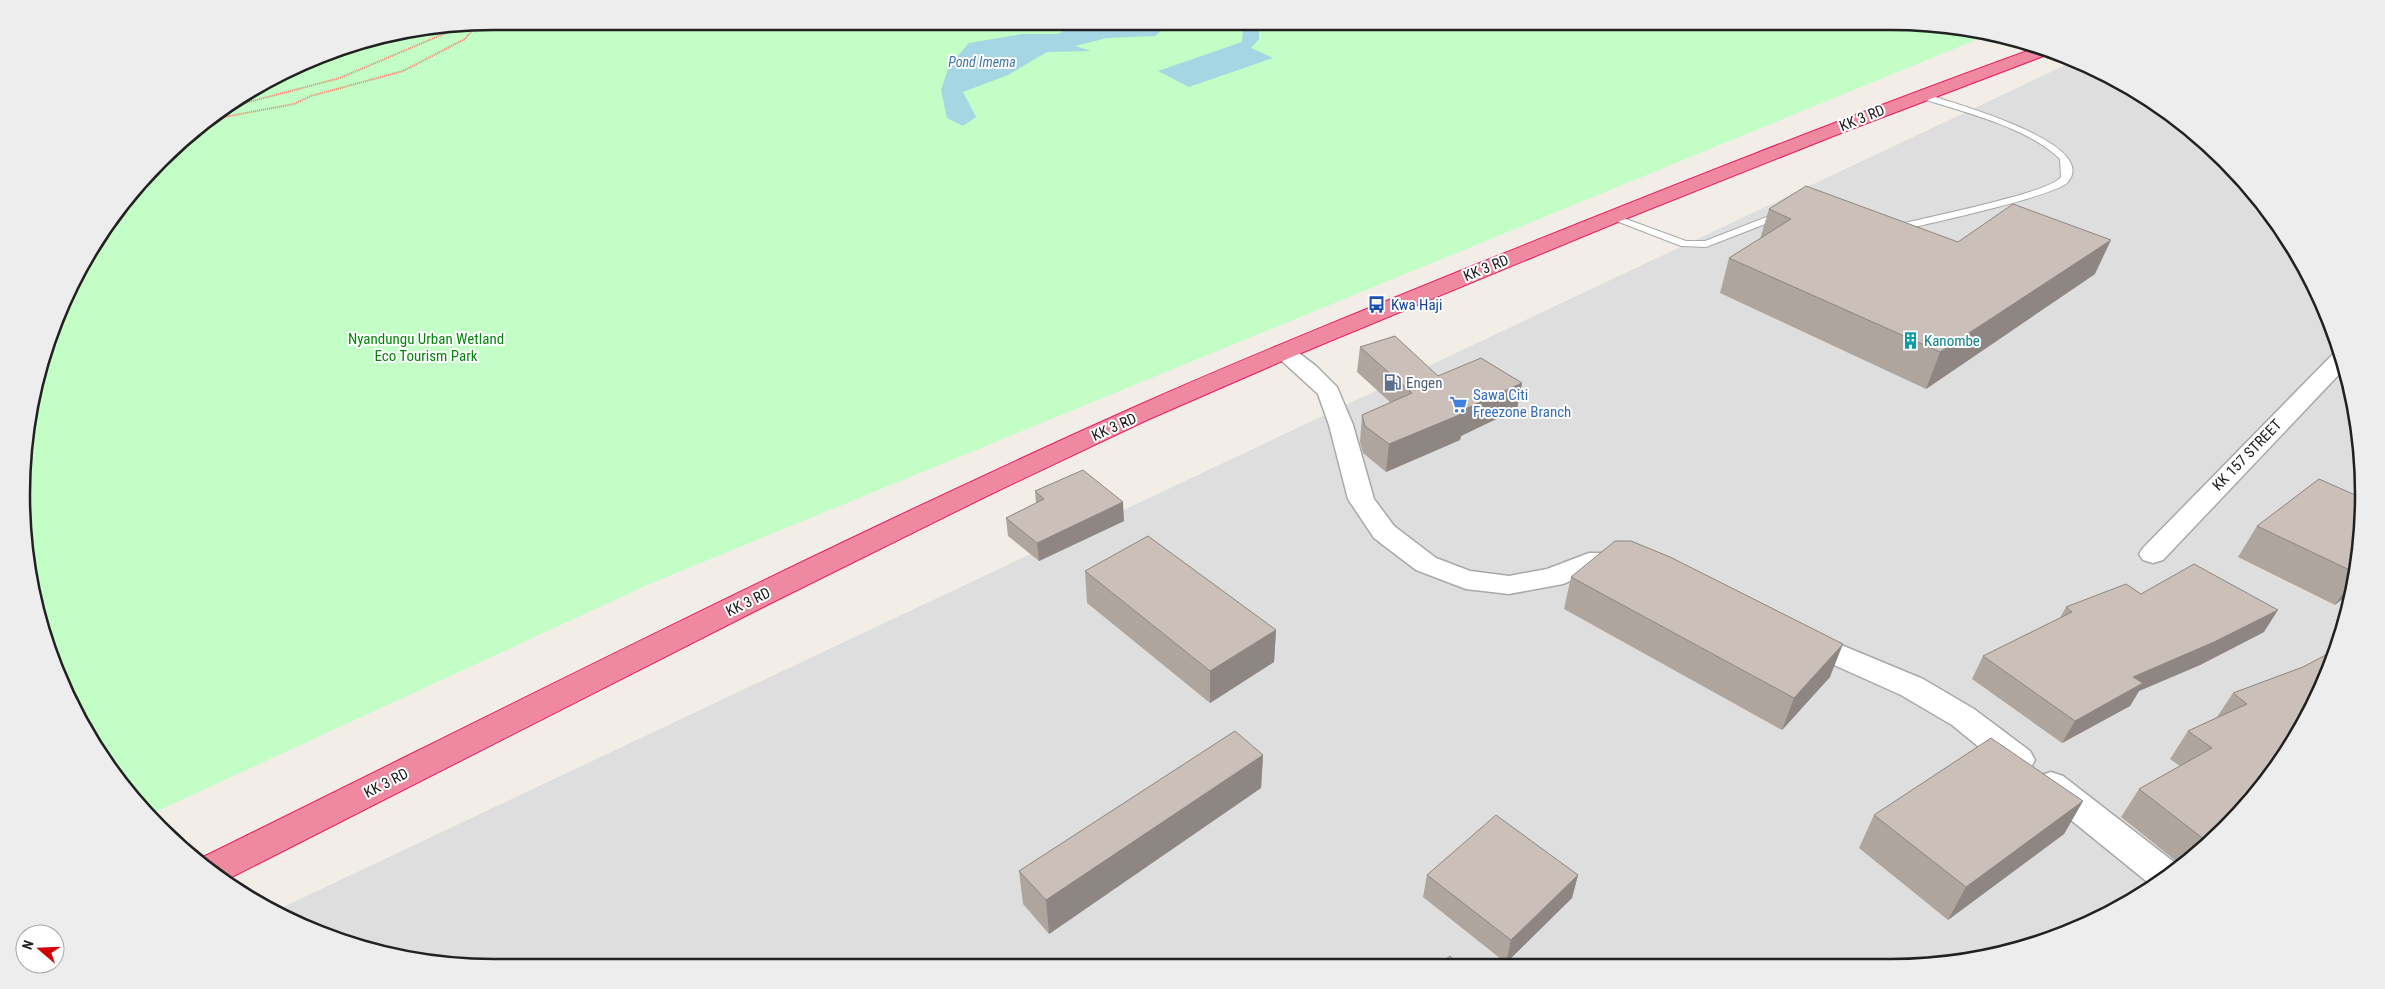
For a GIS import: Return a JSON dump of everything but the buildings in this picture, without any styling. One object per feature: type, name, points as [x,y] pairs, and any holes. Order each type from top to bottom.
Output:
[{"type":"highway","name":"KK 3 RD","points":[[217,867],[729,612],[1094,436],[1283,352],[1611,217],[1920,95],[2035,54]]},
{"type":"street","points":[[1283,352],[1308,371],[1329,392],[1341,426],[1361,500],[1384,532],[1426,564],[1466,580],[1509,585],[1553,577],[1589,562],[1627,562],[1654,572]]},
{"type":"street","name":"KK 157 STREET","points":[[2152,554],[2336,364]]},
{"type":"street","points":[[1777,628],[1912,687],[1962,717],[2161,872]]},
{"type":"lane","points":[[1877,225],[1901,227],[2034,194],[2059,185],[2065,180],[2067,171],[2064,158],[2052,147],[2032,136],[1920,95]]},
{"type":"lane","points":[[1611,217],[1685,244],[1696,245],[1706,244],[1791,212]]},
{"type":"path","points":[[224,117],[294,104],[311,96],[403,71],[465,39],[473,31]]},
{"type":"path","points":[[241,105],[274,98],[324,83],[378,63],[447,33]]},
{"type":"shaded area","points":[[2067,64],[2123,92],[2149,108],[2197,145],[2240,188],[2277,236],[2293,262],[2320,317],[2339,374],[2351,434],[2354,464],[2354,525],[2351,555],[2339,615],[2330,644],[2320,672],[2293,727],[2277,753],[2240,801],[2197,844],[2173,863],[2149,881],[2096,911],[2068,924],[2011,943],[1951,955],[1890,959],[494,959],[434,955],[374,943],[317,924],[282,907]]},
{"type":"green space","name":"Nyandungu Urban Wetland Eco Tourism Park","points":[[494,30],[1890,30],[1921,31],[1979,39],[654,582],[155,812],[108,753],[78,700],[65,672],[46,615],[34,555],[30,494],[34,434],[39,404],[46,374],[65,317],[92,262],[108,236],[145,188],[188,145],[236,108],[262,92],[317,65],[374,46],[434,34]]},
{"type":"water","name":"Pond Imema","points":[[1065,30],[1162,30],[1155,36],[1107,38],[1075,46],[1091,51],[1047,52],[1008,75],[963,92],[976,117],[963,126],[947,118],[941,90],[949,66],[969,43],[1022,34],[1058,34]]},
{"type":"water","points":[[1243,30],[1259,30],[1259,39],[1251,48],[1273,58],[1189,87],[1158,71],[1242,42]]},
{"type":"place","name":"Kwa Haji","points":[[1377,305]]},
{"type":"place","name":"Kanombe","points":[[1910,341]]},
{"type":"place","name":"Engen","points":[[1392,383]]},
{"type":"place","name":"Sawa Citi Freezone Branch","points":[[1459,404]]}]
